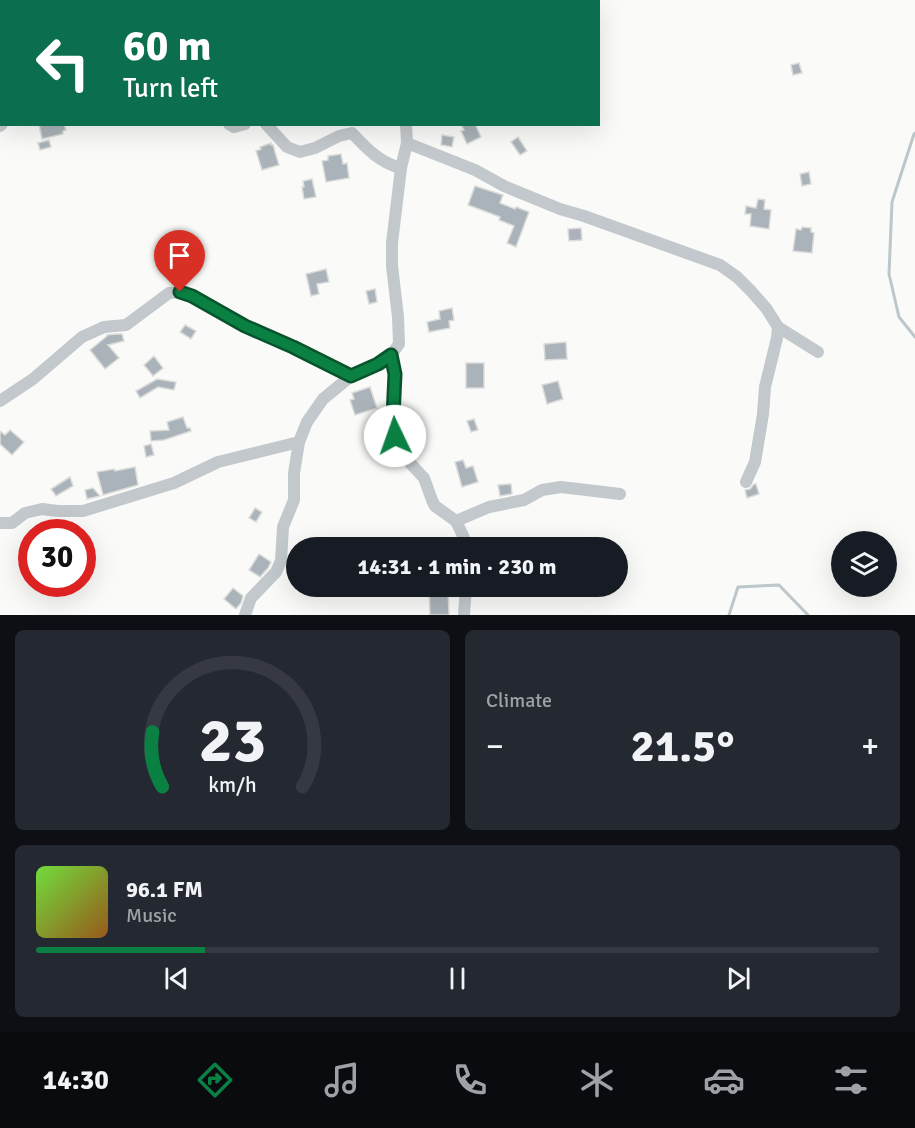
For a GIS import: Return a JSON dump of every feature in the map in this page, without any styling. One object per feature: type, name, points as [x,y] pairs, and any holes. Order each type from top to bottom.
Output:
[{"type":"street","points":[[268,126],[287,147],[300,152],[352,133],[372,154],[401,168]]},
{"type":"street","points":[[245,615],[251,598],[276,572],[281,561],[283,527],[294,500],[294,473],[299,442],[307,422],[323,399],[351,376],[378,364],[391,355],[399,344],[392,243],[401,168],[407,143],[406,126]]},
{"type":"street","points":[[407,143],[476,170],[504,186],[560,209],[720,265],[751,291],[766,308],[778,327],[818,352]]},
{"type":"street","points":[[0,401],[33,379],[82,337],[104,327],[126,325],[169,293],[180,292],[192,296],[245,326],[351,376]]},
{"type":"street","points":[[746,482],[755,462],[764,414],[765,387],[778,327]]},
{"type":"street","points":[[391,355],[395,374],[393,417],[395,436],[411,464],[424,478],[435,506],[456,521],[464,537]]},
{"type":"street","points":[[0,523],[12,523],[25,513],[42,508],[58,511],[83,511],[174,483],[218,462],[299,442]]},
{"type":"street","points":[[456,521],[489,507],[524,500],[542,490],[561,487],[620,494]]},
{"type":"street","points":[[464,615],[465,597]]},
{"type":"building","points":[[799,63],[802,73],[793,75],[791,65]]},
{"type":"building","points":[[39,126],[65,126],[66,130],[63,134],[42,139]]},
{"type":"building","points":[[462,126],[476,126],[481,137],[467,144],[461,131],[464,130]]},
{"type":"building","points":[[442,135],[454,137],[452,147],[441,145]]},
{"type":"building","points":[[518,137],[527,151],[520,155],[511,142]]},
{"type":"building","points":[[49,140],[51,147],[40,150],[38,143]]},
{"type":"building","points":[[271,143],[279,165],[262,170],[256,151]]},
{"type":"building","points":[[341,154],[343,164],[347,163],[349,178],[326,182],[322,161],[328,160],[328,156]]},
{"type":"building","points":[[809,172],[811,184],[802,186],[800,174]]},
{"type":"building","points":[[312,179],[316,197],[304,199],[303,181]]},
{"type":"building","points":[[475,186],[503,195],[500,203],[529,212],[516,247],[507,243],[514,226],[499,220],[500,217],[468,205]]},
{"type":"building","points":[[758,199],[765,200],[764,209],[771,210],[769,229],[750,226],[751,214],[745,214],[746,206],[756,208]]},
{"type":"building","points":[[802,227],[811,228],[811,232],[814,233],[812,253],[793,251],[796,229],[801,230]]},
{"type":"building","points":[[581,228],[582,240],[569,241],[568,229]]},
{"type":"building","points":[[326,269],[329,282],[317,284],[319,294],[311,296],[306,274]]},
{"type":"building","points":[[375,289],[377,302],[369,304],[366,291]]},
{"type":"building","points":[[452,308],[454,320],[449,321],[450,328],[429,332],[427,322],[440,319],[439,311]]},
{"type":"building","points":[[185,325],[196,331],[191,339],[180,332]]},
{"type":"building","points":[[122,334],[124,341],[108,345],[119,358],[105,369],[90,350],[107,335]]},
{"type":"building","points":[[566,342],[567,359],[545,360],[544,344]]},
{"type":"building","points":[[154,356],[163,368],[153,376],[144,365]]},
{"type":"building","points":[[466,363],[484,363],[484,388],[466,388]]},
{"type":"building","points":[[157,379],[176,382],[174,390],[158,387],[140,398],[136,391]]},
{"type":"building","points":[[558,381],[563,399],[547,404],[542,385]]},
{"type":"building","points":[[370,387],[377,408],[355,415],[350,400],[354,399],[352,393]]},
{"type":"building","points":[[183,417],[187,428],[191,431],[164,440],[151,441],[150,431],[169,430],[167,422]]},
{"type":"building","points":[[474,419],[478,430],[471,432],[467,421]]},
{"type":"building","points":[[10,430],[24,442],[12,455],[0,444],[0,431],[5,435]]},
{"type":"building","points":[[151,444],[154,455],[146,457],[144,446]]},
{"type":"building","points":[[463,460],[466,468],[473,466],[478,482],[462,487],[455,462]]},
{"type":"building","points":[[135,467],[138,485],[103,495],[97,472]]},
{"type":"building","points":[[70,477],[73,486],[56,496],[51,489]]},
{"type":"building","points":[[511,484],[512,494],[500,496],[498,485]]},
{"type":"building","points":[[754,484],[759,494],[747,498],[745,490],[750,489]]},
{"type":"building","points":[[93,488],[100,496],[87,499],[85,490]]},
{"type":"building","points":[[255,508],[262,512],[256,522],[249,518]]},
{"type":"building","points":[[259,554],[271,562],[260,577],[249,570]]},
{"type":"building","points":[[233,588],[243,596],[236,609],[224,599]]},
{"type":"building","points":[[429,597],[448,597],[449,615],[430,615]]},
{"type":"waterway","points":[[915,133],[892,202],[889,274],[899,317],[915,337]]},
{"type":"waterway","points":[[729,615],[738,587],[779,585],[808,615]]},
{"type":"route","points":[[180,292],[192,296],[245,326],[351,376],[378,364],[391,355],[395,374],[393,417],[395,436]]}]
